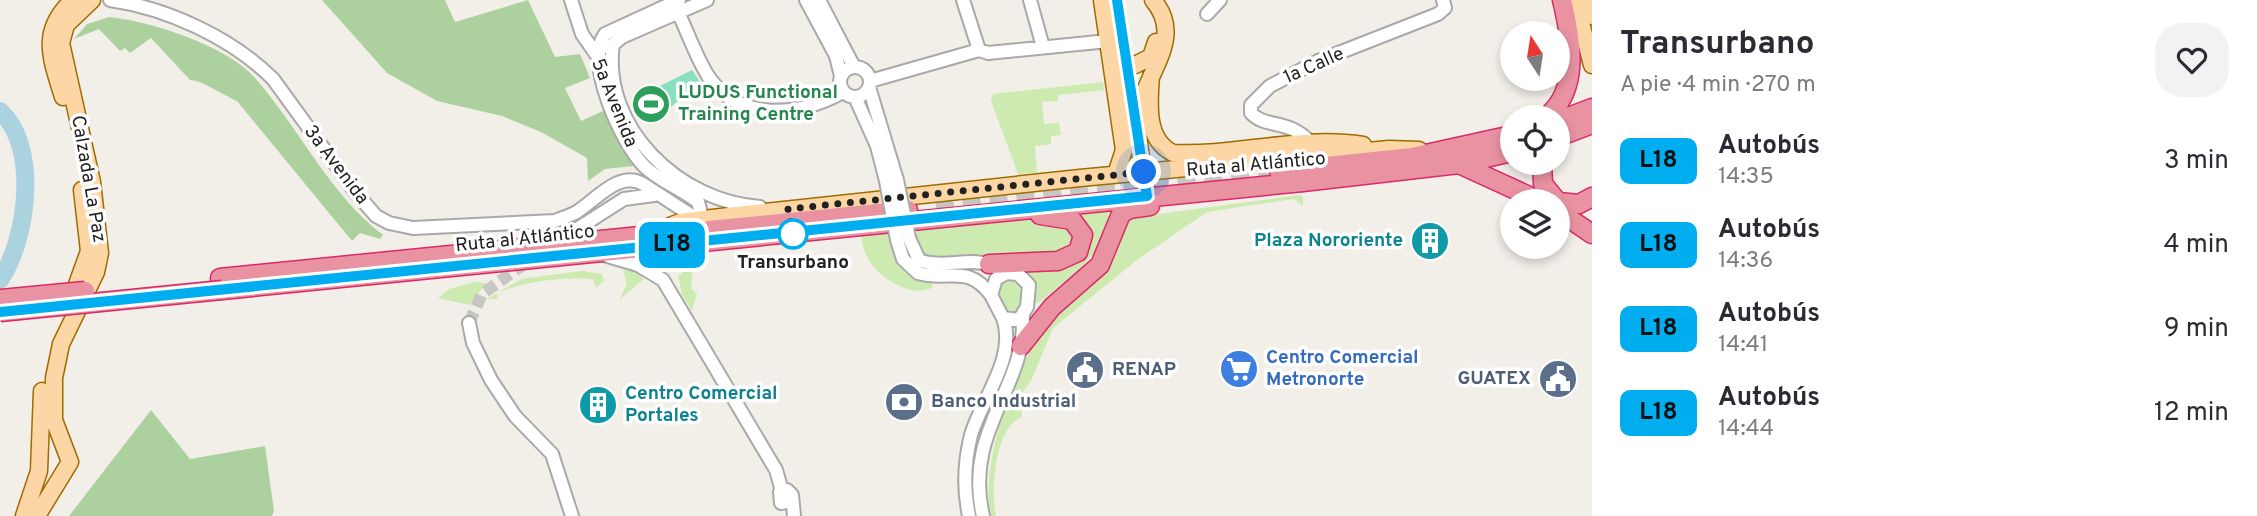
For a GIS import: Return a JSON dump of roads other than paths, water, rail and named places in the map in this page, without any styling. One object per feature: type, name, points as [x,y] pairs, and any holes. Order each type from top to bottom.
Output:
[{"type":"highway","points":[[1556,105],[1563,96],[1570,74],[1570,40],[1562,0]]},
{"type":"highway","points":[[1570,125],[1592,108]]},
{"type":"highway","points":[[1570,129],[1592,124]]},
{"type":"highway","name":"Ruta al Atlántico","points":[[1279,171],[1440,152],[1500,138]]},
{"type":"highway","name":"Ruta al Atlántico","points":[[0,299],[598,253],[1459,164],[1500,155]]},
{"type":"highway","points":[[1459,164],[1514,189]]},
{"type":"highway","points":[[1021,346],[1052,307],[1100,265],[1124,212],[1154,205],[1170,194]]},
{"type":"highway","points":[[1570,203],[1579,204],[1592,197]]},
{"type":"highway","name":"Ruta al Atlántico","points":[[0,312],[644,236],[936,207]]},
{"type":"highway","points":[[1005,212],[1072,220],[1083,235],[1078,252],[1070,258],[1007,268]]},
{"type":"highway","points":[[1570,219],[1592,234]]},
{"type":"highway","points":[[1023,317],[1052,307]]},
{"type":"main road","points":[[56,34],[57,17],[73,0]]},
{"type":"main road","points":[[56,34],[92,0]]},
{"type":"main road","points":[[1102,0],[1124,150],[1116,174]]},
{"type":"main road","points":[[1109,46],[1123,62],[1135,65],[1151,57],[1157,27],[1143,0]]},
{"type":"main road","points":[[1147,196],[1138,122],[1167,36],[1165,19],[1153,0]]},
{"type":"main road","points":[[1575,0],[1592,65]]},
{"type":"main road","points":[[1587,0],[1592,16]]},
{"type":"main road","name":"Calzada La Paz","points":[[56,34],[92,182],[100,253],[96,272],[61,344],[54,379],[54,420],[70,462]]},
{"type":"main road","name":"Calzada La Paz","points":[[24,516],[34,491],[39,462],[44,373],[89,251],[79,168],[51,57],[56,34]]},
{"type":"main road","points":[[1152,76],[1150,108],[1154,131],[1163,148],[1173,153],[1336,141],[1389,149]]},
{"type":"main road","name":"Ruta al Atlántico","points":[[644,236],[680,222],[1116,174],[1389,149],[1440,152]]},
{"type":"main road","points":[[37,516],[70,462],[54,453],[39,462]]},
{"type":"street","name":"3a Avenida","points":[[110,0],[152,5],[226,43],[258,65],[273,79],[356,193],[376,216],[389,223],[413,228],[555,221],[575,213],[612,186],[631,180],[642,183],[654,195],[701,220]]},
{"type":"street","name":"5a Avenida","points":[[571,0],[582,34],[598,57],[606,93],[632,150],[645,167],[663,182],[698,202],[701,220]]},
{"type":"street","points":[[598,57],[598,43],[605,34],[679,6],[707,0]]},
{"type":"street","points":[[806,0],[836,56],[849,95],[877,146],[891,181]]},
{"type":"street","points":[[819,0],[854,67],[865,71],[870,84],[903,239],[903,259],[918,273],[970,276],[982,284],[991,295],[1003,318],[1007,333],[1004,355],[979,412],[967,455],[964,486],[969,516]]},
{"type":"street","points":[[963,0],[979,50]]},
{"type":"street","points":[[1030,0],[1043,47]]},
{"type":"street","points":[[1208,14],[1220,0]]},
{"type":"street","name":"1a Calle","points":[[1310,142],[1290,125],[1257,120],[1251,113],[1251,104],[1270,86],[1318,61],[1438,15],[1445,8],[1443,0]]},
{"type":"street","points":[[598,57],[613,44],[679,6]]},
{"type":"street","points":[[679,6],[706,72],[720,90],[741,104],[770,112],[802,110],[849,95],[866,93],[870,84],[979,50],[988,53],[1043,47],[1109,46]]},
{"type":"street","name":"5a Avenida","points":[[613,44],[611,69],[616,90],[639,139],[656,161],[677,177],[722,202],[788,209]]},
{"type":"street","points":[[841,76],[854,67]]},
{"type":"street","points":[[577,229],[624,199],[654,195]]},
{"type":"street","points":[[903,239],[919,260],[928,264],[1007,268],[1025,278],[1028,285],[1030,294],[1023,317],[1021,346],[984,440],[978,481],[983,516]]},
{"type":"street","points":[[598,253],[653,272],[674,294],[704,354],[776,470],[782,491],[791,492],[789,509]]},
{"type":"street","points":[[991,295],[996,279],[1007,268]]},
{"type":"street","points":[[1003,318],[1015,321],[1023,317]]},
{"type":"street","points":[[469,323],[473,344],[491,380],[515,416],[552,454],[572,516]]},
{"type":"waterway","points":[[0,111],[13,127],[21,147],[25,170],[25,194],[17,242],[0,280]]},
{"type":"tunnel","points":[[936,207],[1095,187],[1279,171]]},
{"type":"tunnel","points":[[469,323],[482,294],[527,262]]},
{"type":"place","name":"LUDUS Functional Training Centre","points":[[651,104]]},
{"type":"place","name":"Transurbano","points":[[793,234]]},
{"type":"place","name":"Plaza Nororiente","points":[[1430,241]]},
{"type":"place","name":"Centro Comercial Metronorte","points":[[1239,369]]},
{"type":"place","name":"RENAP","points":[[1085,370]]},
{"type":"place","name":"GUATEX","points":[[1558,379]]},
{"type":"place","name":"Banco Industrial","points":[[904,402]]},
{"type":"place","name":"Centro Comercial Portales","points":[[598,405]]}]
